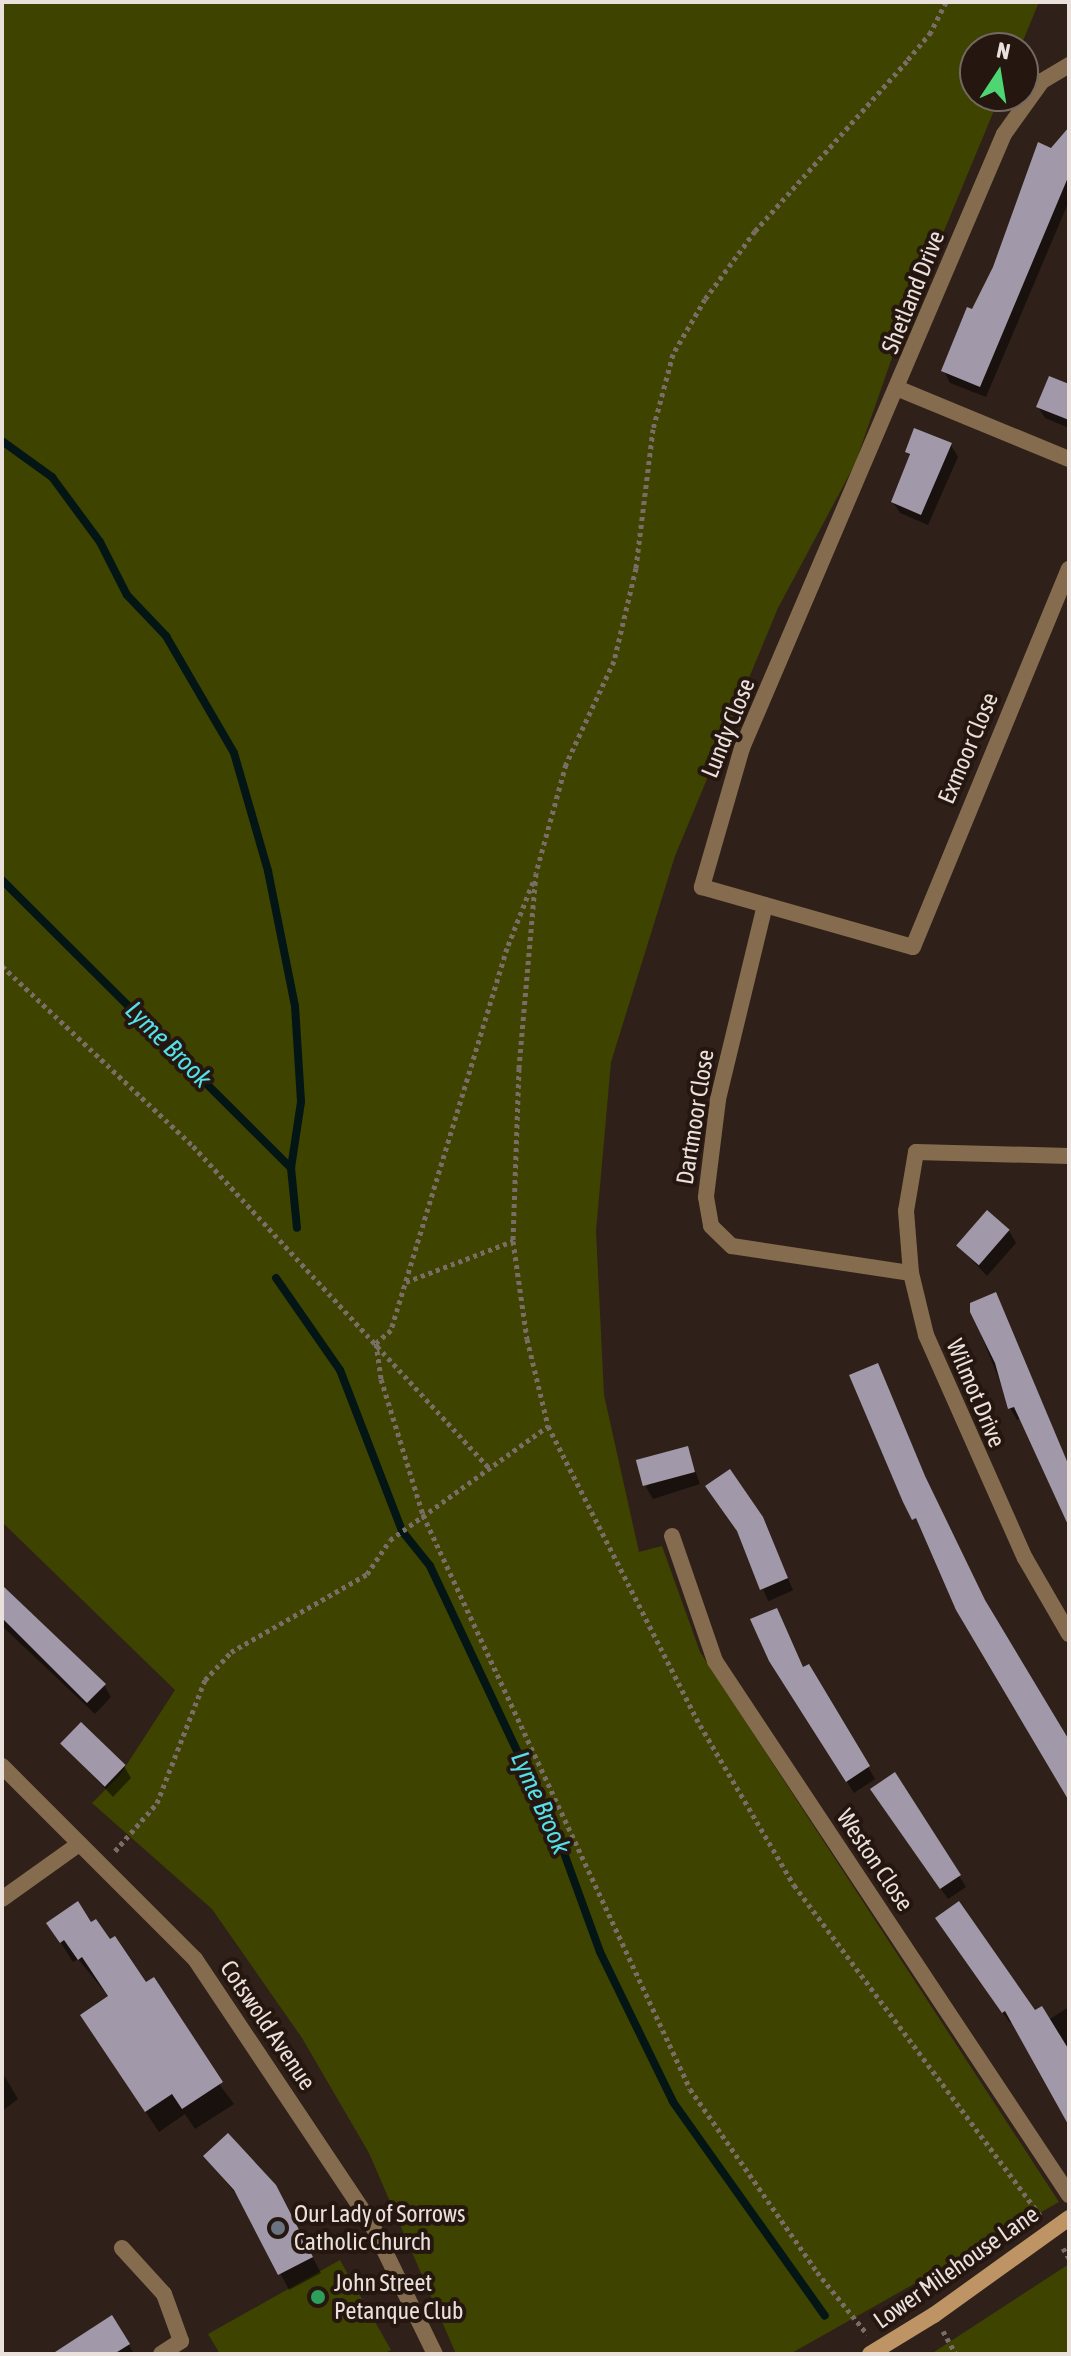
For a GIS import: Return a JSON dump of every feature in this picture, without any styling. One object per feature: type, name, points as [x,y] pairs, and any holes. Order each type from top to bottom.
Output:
[{"type":"main road","name":"Lower Milehouse Lane","points":[[874,2352],[1069,2218]]},
{"type":"street","name":"Shetland Drive","points":[[1069,65],[1042,81],[1004,134],[899,389],[1069,459]]},
{"type":"street","name":"Lundy Close","points":[[899,389],[742,748],[702,887],[913,947]]},
{"type":"street","name":"Exmoor Close","points":[[913,947],[1069,569]]},
{"type":"street","name":"Dartmoor Close","points":[[765,905],[718,1100],[706,1197],[711,1226],[732,1246],[911,1273]]},
{"type":"street","name":"Wilmot Drive","points":[[1069,1156],[916,1152],[906,1211],[911,1273],[926,1335],[967,1437],[1025,1558],[1069,1634]]},
{"type":"street","name":"Weston Close","points":[[672,1536],[715,1661],[1069,2195]]},
{"type":"street","name":"Cotswold Avenue","points":[[2,1766],[195,1959],[371,2223],[435,2354]]},
{"type":"street","points":[[2,1899],[79,1844]]},
{"type":"street","points":[[122,2248],[164,2294],[181,2341],[161,2354]]},
{"type":"path","points":[[376,1343],[391,1330],[507,948],[536,873],[566,764],[614,661],[636,568],[653,429],[673,354],[705,299],[755,231],[931,32],[946,2]]},
{"type":"path","points":[[536,873],[519,1068],[513,1241],[527,1339],[548,1426],[700,1725],[794,1885],[1051,2230]]},
{"type":"path","points":[[2,966],[193,1146],[489,1468]]},
{"type":"path","points":[[406,1282],[513,1241]]},
{"type":"path","points":[[376,1343],[385,1394],[423,1515],[690,2089],[874,2352]]},
{"type":"path","points":[[102,1867],[157,1803],[205,1680],[231,1652],[367,1574],[390,1540],[548,1426]]},
{"type":"green space","points":[[2,2],[1039,2],[1027,32],[959,32],[959,112],[993,112],[895,349],[855,464],[778,608],[675,856],[611,1062],[596,1231],[604,1395],[639,1552],[662,1546],[700,1652],[1059,2202],[790,2354],[456,2354],[369,2153],[302,2038],[212,1909],[92,1803],[120,1775],[175,1690],[2,1522]]},
{"type":"green space","name":"John Street Petanque Club","points":[[340,2260],[391,2350],[383,2354],[220,2354],[208,2334]]},
{"type":"green space","points":[[1069,2264],[1069,2354],[931,2354]]},
{"type":"building","points":[[1069,127],[1069,175],[980,387],[941,371],[967,307],[972,309],[993,267],[1038,142],[1051,148]]},
{"type":"building","points":[[1049,376],[1069,384],[1069,420],[1036,407]]},
{"type":"building","points":[[914,428],[952,443],[921,515],[891,502],[910,454],[905,452]]},
{"type":"building","points":[[987,1210],[1010,1230],[979,1265],[956,1245]]},
{"type":"building","points":[[996,1292],[1069,1466],[1069,1527],[1014,1407],[1008,1409],[995,1363],[970,1312],[970,1303]]},
{"type":"building","points":[[878,1363],[925,1476],[985,1600],[1069,1740],[1069,1801],[956,1610],[916,1518],[912,1520],[903,1502],[849,1375]]},
{"type":"building","points":[[688,1446],[695,1472],[643,1486],[636,1460]]},
{"type":"building","points":[[730,1469],[763,1517],[788,1578],[760,1590],[737,1531],[705,1486]]},
{"type":"building","points":[[2,1585],[106,1684],[87,1703],[2,1618]]},
{"type":"building","points":[[777,1608],[803,1667],[809,1664],[870,1766],[846,1782],[769,1661],[750,1619]]},
{"type":"building","points":[[81,1722],[126,1765],[105,1787],[60,1744]]},
{"type":"building","points":[[895,1772],[961,1875],[940,1889],[870,1789]]},
{"type":"building","points":[[78,1901],[91,1922],[96,1919],[110,1939],[115,1936],[146,1982],[154,1977],[223,2082],[182,2109],[172,2094],[145,2112],[80,2015],[108,1996],[82,1957],[78,1960],[64,1940],[60,1943],[46,1923]]},
{"type":"building","points":[[959,1901],[1035,2010],[1042,2006],[1069,2050],[1069,2126],[1005,2011],[1002,2013],[935,1918]]},
{"type":"building","points":[[228,2133],[276,2185],[313,2257],[278,2275],[234,2190],[203,2156]]},
{"type":"building","points":[[112,2315],[130,2344],[114,2354],[52,2354]]},
{"type":"waterway","points":[[2,441],[52,477],[100,542],[127,595],[166,636],[234,753],[268,871],[295,1006],[301,1102],[291,1168]]},
{"type":"waterway","name":"Lyme Brook","points":[[2,880],[291,1168],[297,1228]]},
{"type":"waterway","name":"Lyme Brook","points":[[276,1278],[340,1370],[402,1531],[430,1566],[560,1842],[600,1952],[673,2102],[825,2316]]},
{"type":"place","name":"Our Lady of Sorrows Catholic Church","points":[[278,2228]]},
{"type":"place","name":"John Street Petanque Club","points":[[318,2297]]}]
